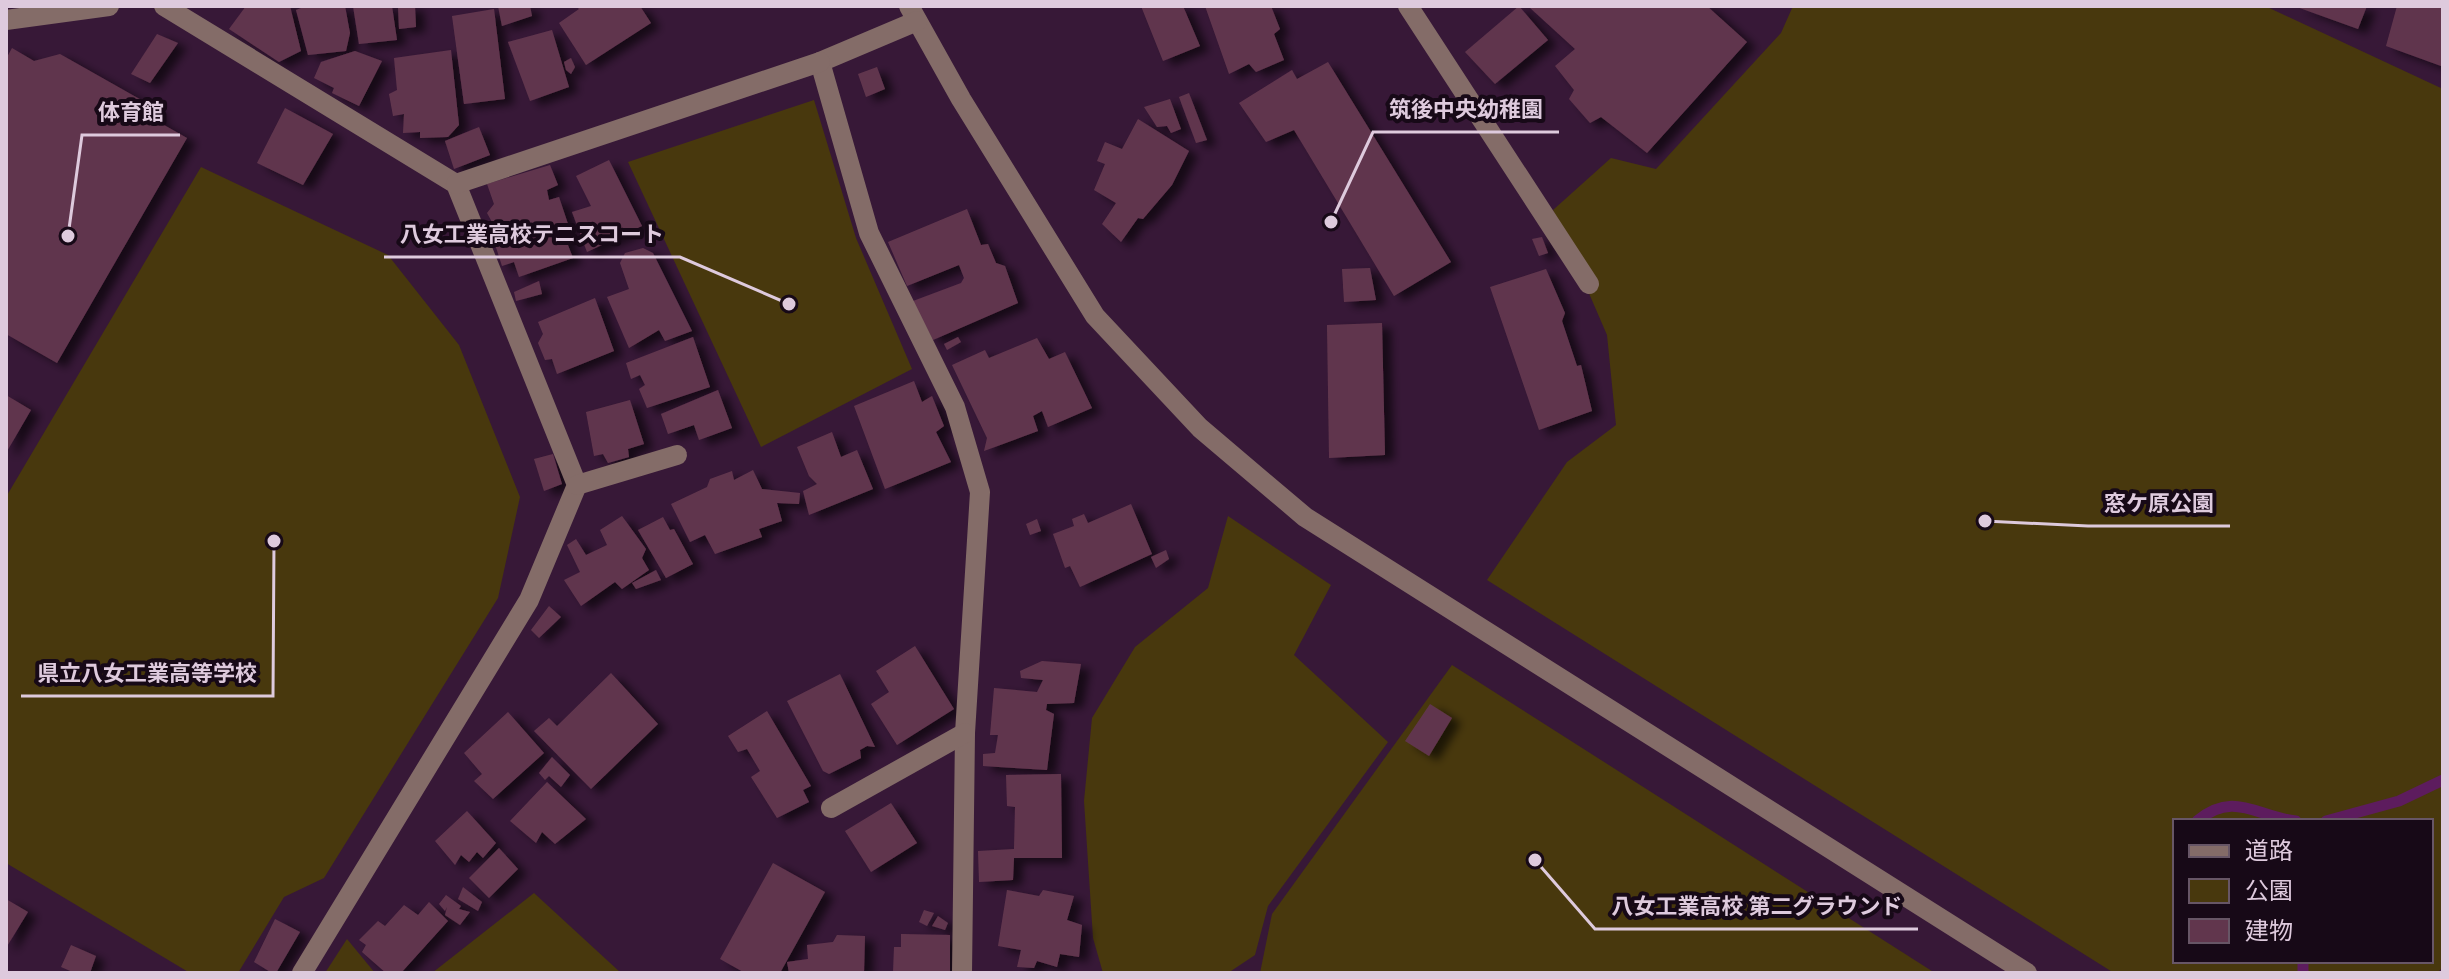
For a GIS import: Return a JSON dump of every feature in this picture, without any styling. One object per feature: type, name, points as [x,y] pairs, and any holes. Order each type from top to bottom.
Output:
[{"type":"street","points":[[6,20],[109,6]]},
{"type":"street","points":[[164,6],[456,184],[577,485],[529,600],[302,973]]},
{"type":"street","points":[[1408,6],[1589,284]]},
{"type":"street","points":[[456,184],[820,62],[913,13],[1095,316],[1200,428],[1318,526],[2027,973]]},
{"type":"street","points":[[820,62],[869,233],[955,407],[980,492],[965,733],[962,973]]},
{"type":"street","points":[[577,485],[677,455]]},
{"type":"street","points":[[831,808],[965,733]]},
{"type":"green space","points":[[1793,6],[2265,6],[2443,89],[2443,967],[2437,973],[2114,973],[1487,580],[1567,462],[1616,425],[1607,335],[1553,210],[1611,158],[1656,169],[1781,33]]},
{"type":"green space","points":[[814,100],[856,238],[912,369],[761,447],[628,162]]},
{"type":"green space","points":[[201,167],[388,255],[459,345],[520,497],[498,598],[324,878],[284,897],[238,973],[190,973],[6,863],[6,497]]},
{"type":"green space","points":[[1228,516],[1331,585],[1294,655],[1388,742],[1268,906],[1255,955],[1228,973],[1103,973],[1093,938],[1084,801],[1092,718],[1135,647],[1208,588]]},
{"type":"green space","points":[[1452,665],[1935,973],[1260,973],[1272,914]]},
{"type":"green space","points":[[534,893],[621,973],[432,973]]},
{"type":"green space","points":[[347,939],[375,973],[325,973]]},
{"type":"building","points":[[246,6],[290,6],[301,51],[279,62],[229,29]]},
{"type":"building","points":[[306,6],[345,6],[350,33],[346,51],[308,55],[296,10]]},
{"type":"building","points":[[353,6],[392,6],[397,40],[359,44]]},
{"type":"building","points":[[398,6],[415,6],[416,27],[399,29]]},
{"type":"building","points":[[498,6],[530,6],[532,16],[502,26]]},
{"type":"building","points":[[576,6],[640,6],[651,23],[586,65],[559,23],[579,9]]},
{"type":"building","points":[[1141,6],[1183,6],[1200,46],[1163,61]]},
{"type":"building","points":[[1205,6],[1271,6],[1280,29],[1274,34],[1284,60],[1256,72],[1249,64],[1229,74]]},
{"type":"building","points":[[1519,6],[1548,40],[1495,84],[1465,52]]},
{"type":"building","points":[[1528,6],[1707,6],[1747,42],[1647,153],[1601,117],[1590,123],[1569,99],[1574,90],[1555,66],[1575,49]]},
{"type":"building","points":[[2294,6],[2367,6],[2358,29]]},
{"type":"building","points":[[2397,6],[2443,6],[2441,66],[2386,46]]},
{"type":"building","points":[[494,9],[505,99],[464,104],[452,16]]},
{"type":"building","points":[[552,30],[569,87],[530,101],[508,42]]},
{"type":"building","points":[[157,34],[178,43],[150,83],[131,74]]},
{"type":"building","points":[[12,48],[34,61],[60,54],[159,110],[157,121],[187,138],[57,363],[6,334],[6,59]]},
{"type":"building","points":[[451,50],[459,125],[448,137],[420,138],[420,132],[403,133],[404,114],[393,116],[389,94],[397,90],[394,58]]},
{"type":"building","points":[[355,51],[382,61],[359,106],[332,93],[334,88],[314,78],[321,62]]},
{"type":"building","points":[[571,58],[575,67],[571,74],[564,62]]},
{"type":"building","points":[[1328,62],[1451,262],[1394,296],[1294,130],[1266,142],[1239,103],[1292,70],[1297,79]]},
{"type":"building","points":[[877,67],[885,89],[866,97],[858,74]]},
{"type":"building","points":[[1189,93],[1207,140],[1196,143],[1179,97]]},
{"type":"building","points":[[1170,99],[1181,129],[1171,133],[1167,126],[1157,127],[1144,107]]},
{"type":"building","points":[[285,108],[333,134],[303,185],[257,163]]},
{"type":"building","points":[[1138,119],[1189,151],[1172,185],[1143,219],[1138,218],[1121,242],[1102,224],[1116,203],[1094,190],[1105,164],[1097,161],[1105,142],[1122,149]]},
{"type":"building","points":[[479,127],[490,155],[454,169],[445,141]]},
{"type":"building","points":[[609,160],[642,226],[587,252],[572,212],[591,206],[576,176]]},
{"type":"building","points":[[550,165],[558,185],[547,190],[549,200],[559,197],[572,236],[566,240],[573,258],[519,277],[514,262],[502,266],[493,238],[497,231],[487,213],[494,204],[487,184]]},
{"type":"building","points":[[967,209],[981,245],[988,244],[996,263],[1005,266],[1018,303],[933,340],[913,301],[961,283],[964,278],[959,265],[907,286],[888,242]]},
{"type":"building","points":[[1542,237],[1548,253],[1539,256],[1532,239]]},
{"type":"building","points":[[643,248],[653,253],[692,331],[665,341],[659,330],[629,348],[607,297],[629,289],[620,263],[625,253]]},
{"type":"building","points":[[1370,268],[1376,300],[1344,302],[1342,269]]},
{"type":"building","points":[[1546,269],[1565,313],[1562,321],[1577,366],[1581,365],[1592,411],[1539,430],[1490,287]]},
{"type":"building","points":[[539,281],[542,294],[516,301],[514,292]]},
{"type":"building","points":[[595,298],[614,351],[557,374],[552,359],[545,360],[538,343],[543,334],[538,322]]},
{"type":"building","points":[[1382,323],[1385,455],[1329,458],[1327,325]]},
{"type":"building","points":[[693,337],[710,387],[647,408],[639,389],[645,385],[640,375],[631,379],[626,363]]},
{"type":"building","points":[[958,337],[961,342],[947,350],[944,344]]},
{"type":"building","points":[[1037,338],[1049,359],[1065,352],[1092,408],[1048,427],[1042,411],[1033,416],[1038,431],[984,451],[987,438],[952,365],[985,350],[989,358]]},
{"type":"building","points":[[914,381],[922,402],[932,396],[944,426],[936,432],[951,462],[885,489],[854,406]]},
{"type":"building","points":[[718,390],[732,428],[699,440],[694,425],[668,434],[661,414]]},
{"type":"building","points":[[6,395],[31,410],[6,453]]},
{"type":"building","points":[[630,400],[644,444],[628,449],[629,457],[608,463],[603,454],[594,456],[586,412]]},
{"type":"building","points":[[832,432],[841,457],[857,450],[873,489],[809,515],[803,491],[817,484],[809,476],[797,447]]},
{"type":"building","points":[[553,454],[562,484],[544,491],[534,459]]},
{"type":"building","points":[[753,470],[762,489],[800,493],[799,504],[777,503],[782,521],[759,529],[762,537],[715,554],[705,535],[690,542],[671,504],[707,487],[710,479],[732,471],[734,480]]},
{"type":"building","points":[[1131,504],[1152,554],[1080,587],[1070,566],[1065,568],[1053,534],[1074,526],[1072,519],[1084,514],[1088,523]]},
{"type":"building","points":[[622,516],[646,549],[642,558],[649,570],[622,589],[615,582],[581,606],[564,580],[580,572],[567,545],[576,539],[586,555],[607,545],[600,530]]},
{"type":"building","points":[[663,517],[670,530],[674,529],[693,564],[666,578],[638,530]]},
{"type":"building","points":[[1037,519],[1041,531],[1030,535],[1026,524]]},
{"type":"building","points":[[1166,550],[1169,559],[1156,568],[1151,557]]},
{"type":"building","points":[[656,570],[661,580],[636,589],[632,583]]},
{"type":"building","points":[[549,606],[561,617],[539,638],[531,630]]},
{"type":"building","points":[[915,646],[954,709],[897,745],[871,704],[889,692],[876,671]]},
{"type":"building","points":[[1042,661],[1081,664],[1074,703],[1047,704],[1046,710],[1054,714],[1047,770],[983,766],[983,754],[995,753],[998,735],[990,735],[994,688],[1037,692],[1043,680],[1021,678],[1020,671]]},
{"type":"building","points":[[611,673],[658,724],[591,789],[534,731],[549,718],[557,726]]},
{"type":"building","points":[[840,674],[875,747],[867,746],[860,750],[861,758],[829,774],[823,771],[787,701]]},
{"type":"building","points":[[1430,704],[1452,718],[1429,756],[1405,741]]},
{"type":"building","points":[[767,711],[811,786],[803,790],[809,802],[777,818],[751,777],[760,771],[747,749],[738,752],[728,736]]},
{"type":"building","points":[[508,712],[544,753],[493,799],[474,781],[482,774],[464,753]]},
{"type":"building","points":[[552,757],[570,775],[561,787],[549,776],[545,780],[539,773]]},
{"type":"building","points":[[1061,774],[1062,858],[1014,858],[1013,880],[979,882],[978,851],[1014,849],[1015,807],[1007,806],[1006,775]]},
{"type":"building","points":[[547,782],[586,819],[555,844],[542,832],[536,843],[510,821]]},
{"type":"building","points":[[891,803],[917,843],[871,872],[845,831]]},
{"type":"building","points":[[467,811],[496,843],[483,858],[477,852],[469,862],[461,855],[455,865],[435,841]]},
{"type":"building","points":[[499,848],[518,869],[489,898],[469,878]]},
{"type":"building","points":[[773,863],[825,892],[780,973],[745,973],[720,959]]},
{"type":"building","points":[[463,887],[482,902],[478,911],[458,899]]},
{"type":"building","points":[[1007,890],[1039,896],[1043,890],[1074,896],[1067,920],[1082,925],[1079,957],[1060,954],[1057,967],[1037,961],[1034,968],[1017,967],[1021,950],[998,946]]},
{"type":"building","points":[[446,895],[461,906],[459,909],[470,912],[460,925],[445,915],[447,907],[445,911],[439,904]]},
{"type":"building","points":[[6,899],[28,912],[6,948]]},
{"type":"building","points":[[429,902],[448,921],[401,973],[386,973],[362,952],[366,945],[359,940],[378,921],[385,926],[404,905],[418,915]]},
{"type":"building","points":[[924,910],[934,913],[927,926],[919,922]]},
{"type":"building","points":[[938,916],[948,923],[945,930],[932,926]]},
{"type":"building","points":[[275,919],[300,932],[276,973],[272,973],[254,962]]},
{"type":"building","points":[[901,934],[950,935],[950,973],[893,973],[894,947],[901,947]]},
{"type":"building","points":[[837,935],[865,936],[864,973],[789,973],[787,962],[808,959],[807,945],[833,942]]},
{"type":"building","points":[[71,945],[96,956],[90,973],[75,973],[61,967]]},
{"type":"waterway","points":[[2333,819],[2399,801],[2443,780]]},
{"type":"waterway","points":[[2200,819],[2223,807],[2234,806],[2282,819]]},
{"type":"waterway","points":[[2303,963],[2303,973]]},
{"type":"place","name":"筑後中央幼稚園","points":[[1331,222]]},
{"type":"place","name":"体育館","points":[[68,236]]},
{"type":"place","name":"八女工業高校テニスコート","points":[[789,304]]},
{"type":"place","name":"窓ケ原公園","points":[[1985,521]]},
{"type":"place","name":"県立八女工業高等学校","points":[[274,541]]},
{"type":"place","name":"八女工業高校 第二グラウンド","points":[[1535,860]]}]
